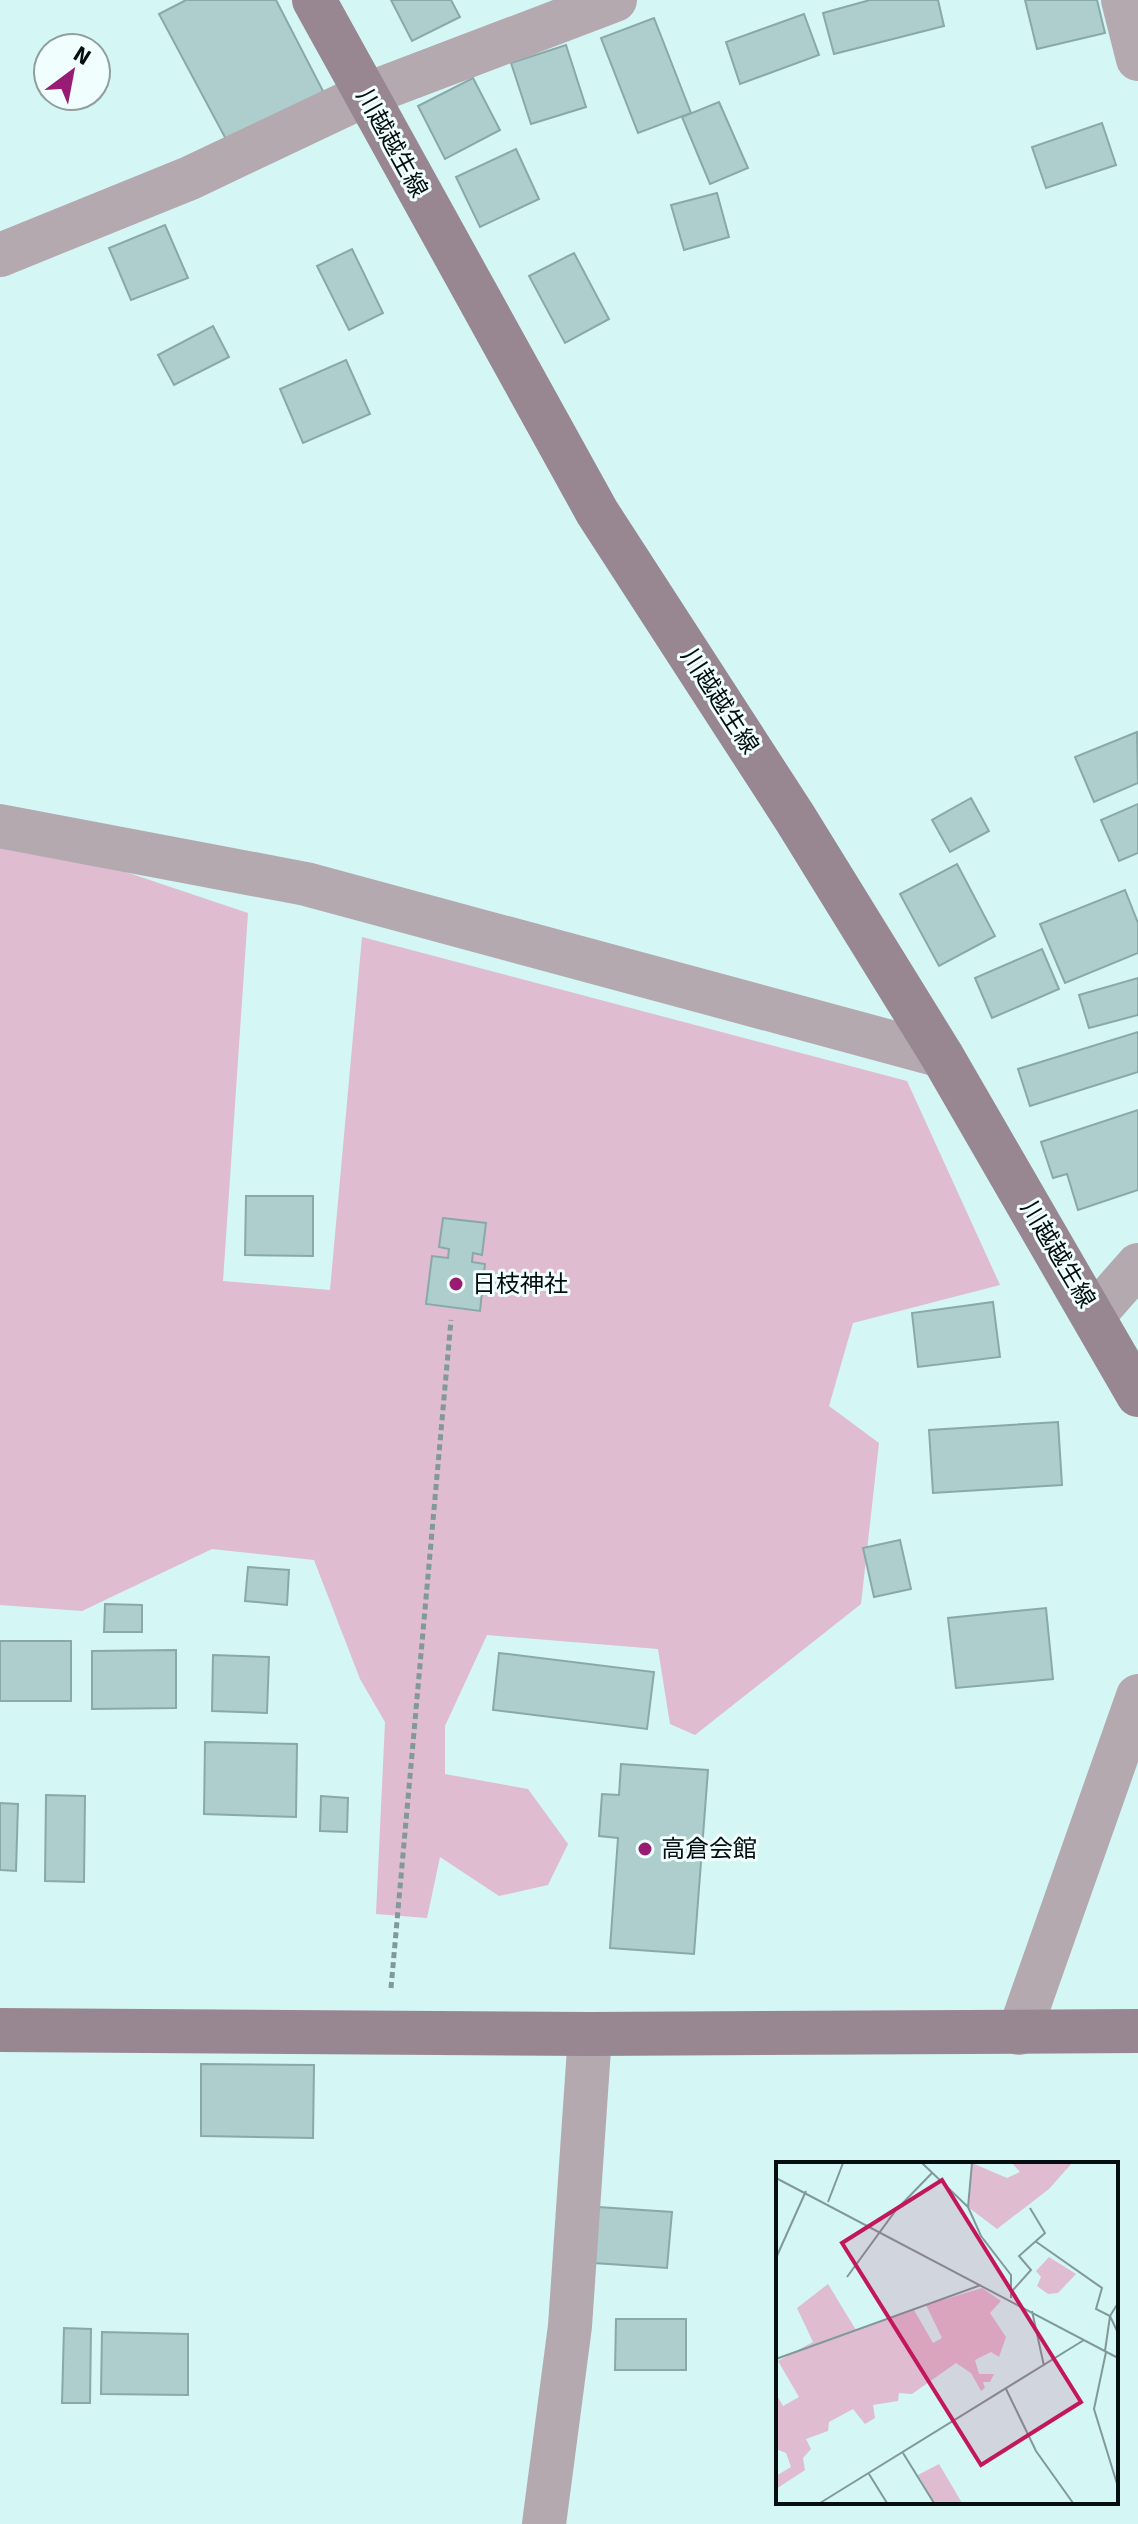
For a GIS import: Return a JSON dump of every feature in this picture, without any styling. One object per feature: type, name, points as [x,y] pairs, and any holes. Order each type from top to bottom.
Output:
[{"type":"main road","name":"川越越生線","points":[[314,0],[597,512],[795,818],[942,1056],[1138,1395]]},
{"type":"main road","points":[[0,2030],[590,2034],[1138,2031]]},
{"type":"street","points":[[0,255],[205,172],[365,95],[615,0]]},
{"type":"street","points":[[1123,0],[1138,59]]},
{"type":"street","points":[[0,826],[306,884],[942,1056]]},
{"type":"street","points":[[1094,1315],[1138,1266]]},
{"type":"street","points":[[1019,2033],[1138,1696]]},
{"type":"street","points":[[544,2524],[570,2326],[590,2034]]},
{"type":"path","points":[[387,2033],[451,1320]]},
{"type":"shaded area","points":[[0,842],[84,858],[248,913],[223,1281],[330,1290],[362,937],[907,1081],[1000,1285],[853,1323],[829,1406],[879,1443],[861,1604],[695,1735],[670,1724],[658,1649],[487,1635],[445,1726],[445,1774],[528,1789],[568,1844],[548,1885],[499,1896],[440,1857],[427,1918],[376,1914],[385,1722],[360,1679],[314,1560],[212,1549],[82,1611],[0,1605]]},
{"type":"building","points":[[186,0],[276,0],[324,93],[228,143],[159,14]]},
{"type":"building","points":[[391,0],[451,0],[460,17],[412,41]]},
{"type":"building","points":[[870,0],[938,0],[944,26],[834,54],[823,13]]},
{"type":"building","points":[[1025,0],[1097,0],[1105,33],[1037,49]]},
{"type":"building","points":[[804,14],[819,55],[740,84],[726,42]]},
{"type":"building","points":[[654,18],[691,113],[638,133],[601,38]]},
{"type":"building","points":[[566,45],[586,107],[531,124],[511,63]]},
{"type":"building","points":[[473,78],[500,130],[445,159],[418,106]]},
{"type":"building","points":[[719,102],[748,168],[710,184],[682,117]]},
{"type":"building","points":[[1102,123],[1116,165],[1046,188],[1032,147]]},
{"type":"building","points":[[516,149],[539,199],[480,227],[456,177]]},
{"type":"building","points":[[717,193],[729,237],[684,250],[671,205]]},
{"type":"building","points":[[165,225],[188,278],[131,300],[109,248]]},
{"type":"building","points":[[352,249],[383,313],[349,330],[317,266]]},
{"type":"building","points":[[574,253],[609,319],[565,343],[529,276]]},
{"type":"building","points":[[213,326],[229,357],[174,385],[158,355]]},
{"type":"building","points":[[346,360],[370,414],[303,443],[280,389]]},
{"type":"building","points":[[1137,732],[1138,783],[1094,802],[1075,757]]},
{"type":"building","points":[[971,798],[989,831],[950,852],[932,820]]},
{"type":"building","points":[[1138,804],[1138,853],[1119,861],[1101,820]]},
{"type":"building","points":[[957,864],[995,936],[939,966],[900,894]]},
{"type":"building","points":[[1125,890],[1138,923],[1138,953],[1065,983],[1040,924]]},
{"type":"building","points":[[1042,949],[1059,989],[992,1018],[975,978]]},
{"type":"building","points":[[1138,978],[1138,1015],[1089,1028],[1079,995]]},
{"type":"building","points":[[1138,1032],[1138,1072],[1030,1106],[1018,1069]]},
{"type":"building","points":[[1138,1110],[1138,1190],[1078,1210],[1067,1174],[1053,1178],[1041,1142]]},
{"type":"building","points":[[246,1196],[313,1196],[313,1256],[245,1255]]},
{"type":"building","name":"日枝神社","points":[[443,1218],[486,1223],[482,1255],[473,1253],[472,1262],[485,1264],[480,1311],[426,1304],[432,1256],[448,1258],[449,1249],[439,1247]]},
{"type":"building","points":[[993,1302],[1000,1357],[918,1367],[912,1313]]},
{"type":"building","points":[[1058,1422],[1062,1485],[933,1493],[929,1430]]},
{"type":"building","points":[[900,1540],[911,1589],[874,1597],[863,1548]]},
{"type":"building","points":[[248,1567],[289,1570],[287,1605],[245,1601]]},
{"type":"building","points":[[105,1604],[142,1605],[142,1632],[104,1632]]},
{"type":"building","points":[[1046,1608],[1053,1679],[956,1688],[948,1618]]},
{"type":"building","points":[[0,1641],[71,1641],[71,1701],[0,1701]]},
{"type":"building","points":[[176,1650],[176,1708],[92,1709],[92,1651]]},
{"type":"building","points":[[499,1653],[654,1672],[647,1729],[493,1710]]},
{"type":"building","points":[[213,1655],[269,1657],[267,1713],[212,1711]]},
{"type":"building","points":[[205,1742],[297,1744],[296,1817],[204,1814]]},
{"type":"building","points":[[621,1764],[708,1770],[694,1954],[610,1948],[618,1838],[599,1836],[602,1794],[619,1795]]},
{"type":"building","points":[[46,1795],[85,1796],[84,1882],[45,1881]]},
{"type":"building","points":[[321,1796],[348,1798],[347,1832],[320,1831]]},
{"type":"building","points":[[0,1803],[18,1804],[16,1871],[0,1870]]},
{"type":"building","points":[[201,2064],[314,2065],[313,2138],[201,2136]]},
{"type":"building","points":[[598,2207],[672,2212],[667,2268],[594,2263]]},
{"type":"building","points":[[616,2319],[686,2319],[686,2370],[615,2370]]},
{"type":"building","points":[[64,2328],[91,2329],[90,2403],[62,2403]]},
{"type":"building","points":[[102,2332],[188,2334],[188,2395],[101,2394]]},
{"type":"place","name":"日枝神社","points":[[456,1284]]},
{"type":"place","name":"高倉会館","points":[[645,1849]]}]
